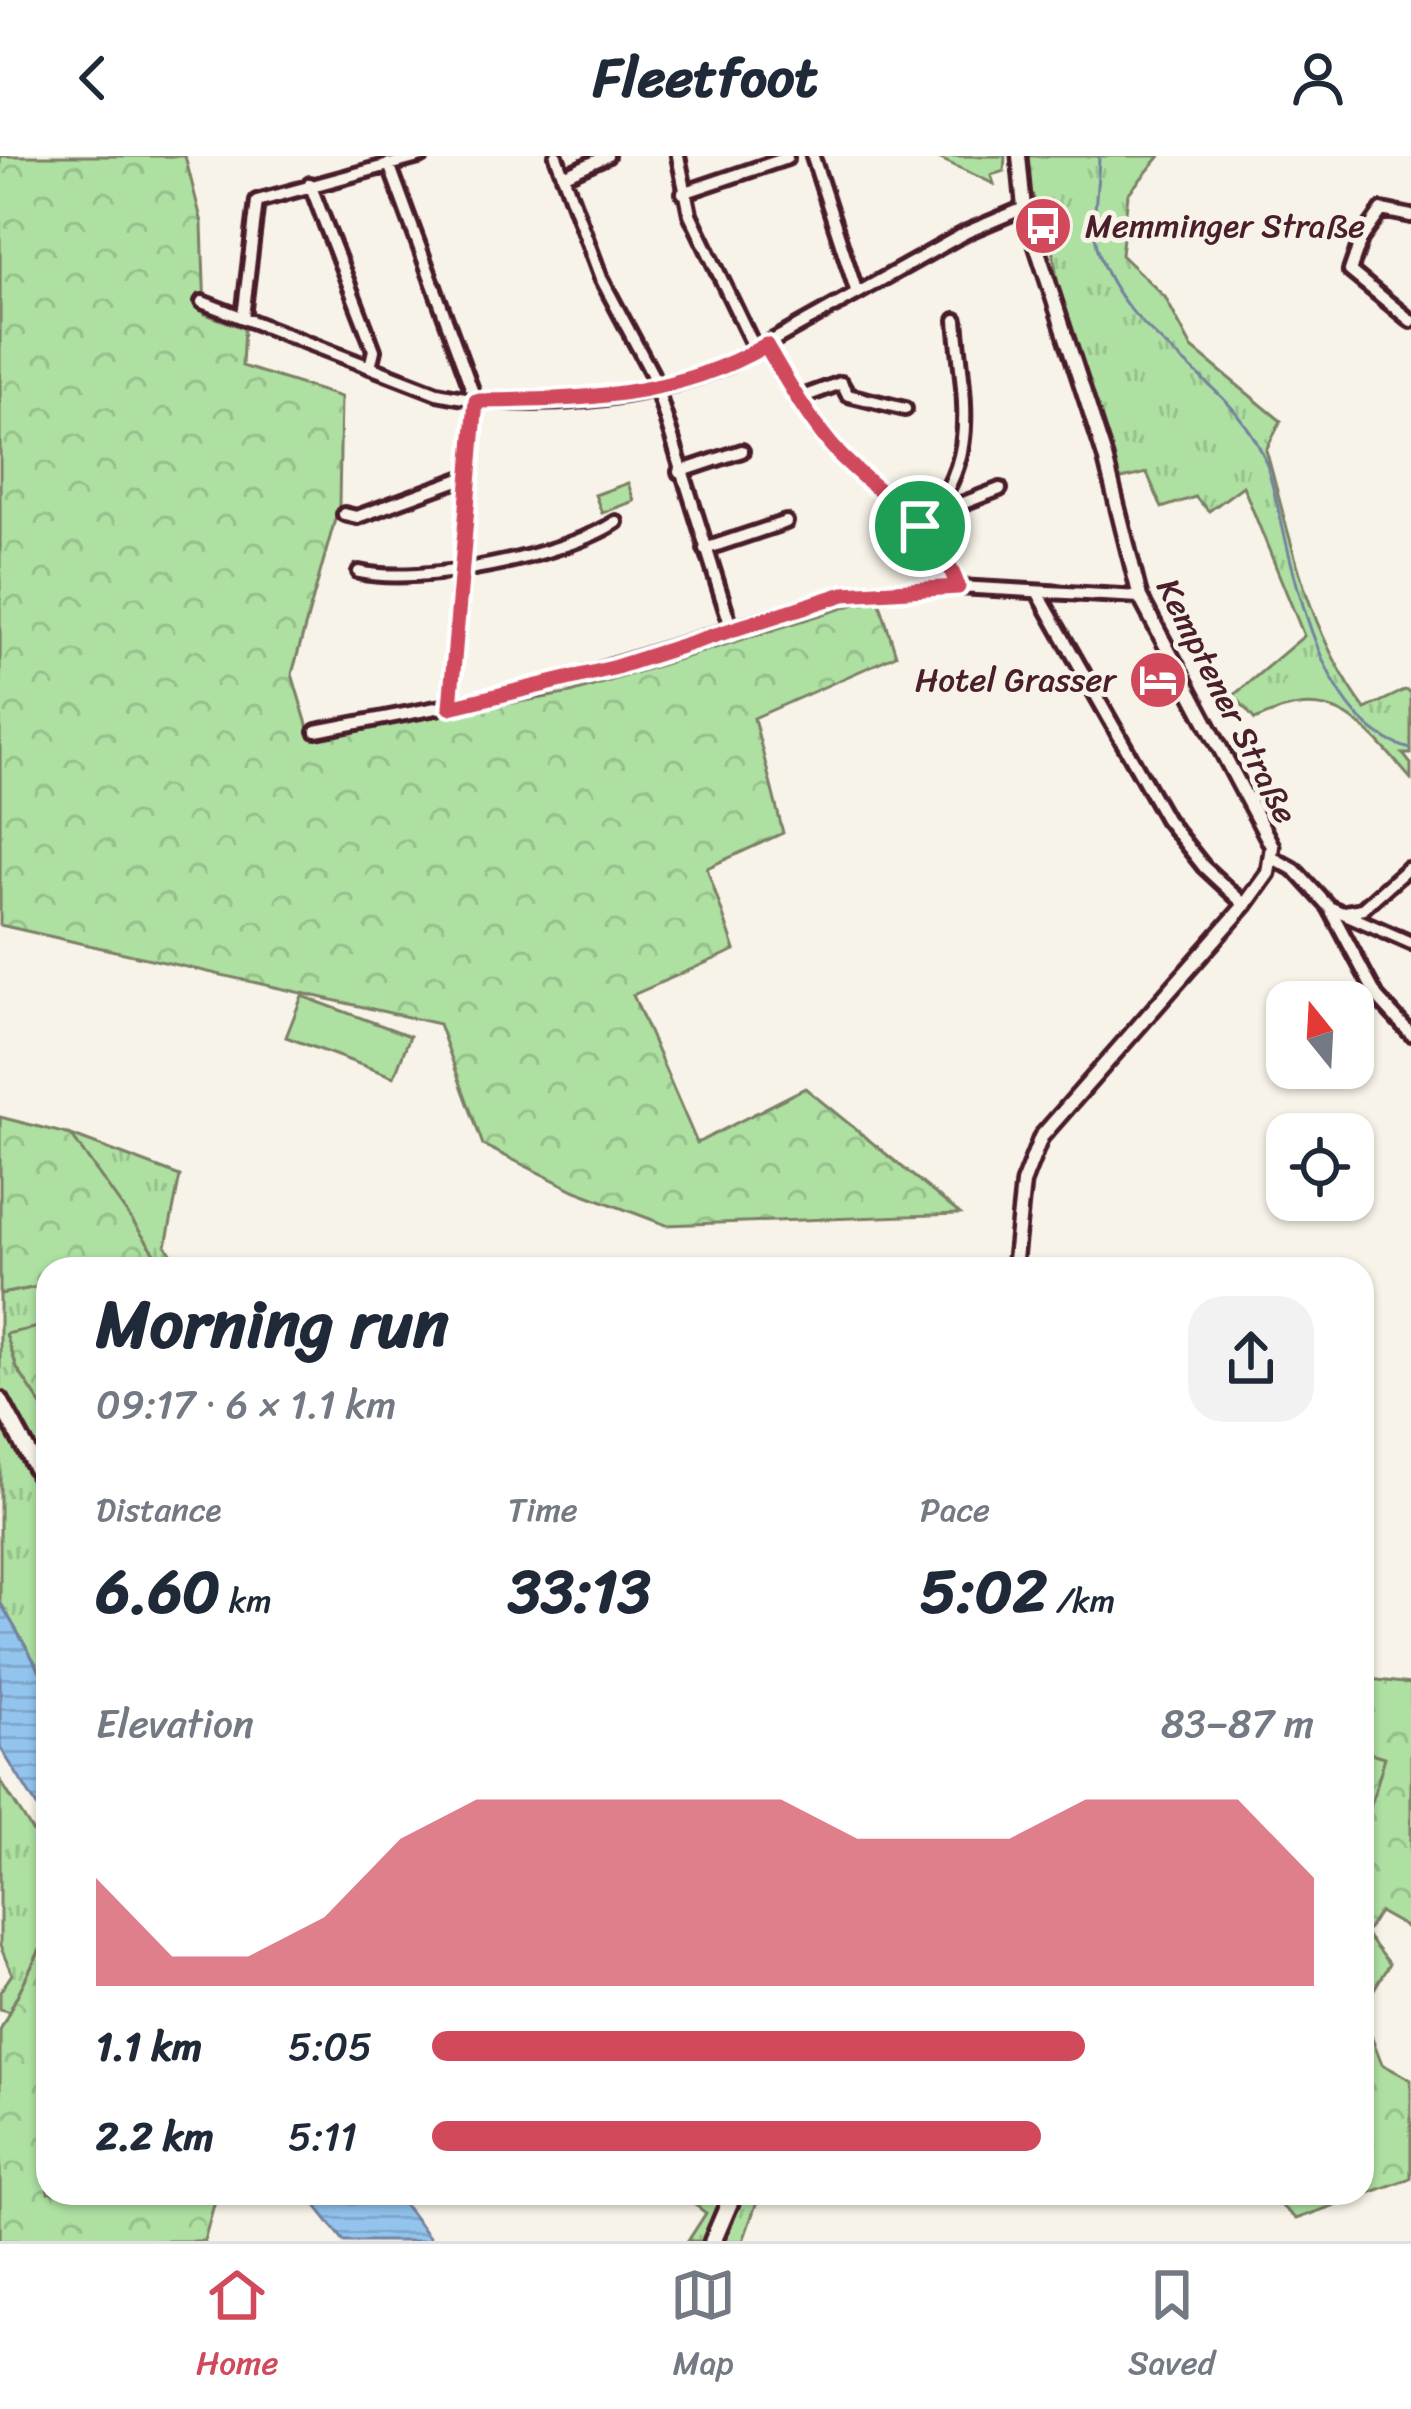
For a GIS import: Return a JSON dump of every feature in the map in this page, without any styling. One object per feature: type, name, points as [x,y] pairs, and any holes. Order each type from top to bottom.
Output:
[{"type":"main road","points":[[0,1401],[36,1468]]},
{"type":"main road","points":[[713,2241],[726,2205]]},
{"type":"street","points":[[243,317],[257,201],[422,156]]},
{"type":"street","points":[[556,156],[601,278],[656,388],[732,630]]},
{"type":"street","points":[[562,176],[607,156]]},
{"type":"street","points":[[678,156],[683,193],[761,348],[840,454],[949,556],[958,587]]},
{"type":"street","name":"Kemptener Straße","points":[[1015,1257],[1023,1183],[1041,1137],[1245,905],[1273,858],[1255,806],[1140,597],[1101,444],[1024,208],[1019,156]]},
{"type":"street","points":[[813,157],[857,293]]},
{"type":"street","points":[[683,193],[787,158]]},
{"type":"street","points":[[389,164],[476,401],[450,707]]},
{"type":"street","points":[[310,184],[374,350],[370,367]]},
{"type":"street","points":[[202,302],[370,367],[476,401],[569,400],[695,379],[761,348],[967,232],[1024,208]]},
{"type":"street","points":[[1411,216],[1382,210],[1361,238],[1350,271],[1411,321]]},
{"type":"street","points":[[920,526],[951,492],[963,433],[956,320]]},
{"type":"street","points":[[797,399],[841,383],[848,395],[905,409]]},
{"type":"street","points":[[679,472],[742,451]]},
{"type":"street","points":[[344,514],[358,517],[469,476]]},
{"type":"street","points":[[939,507],[948,509],[1000,489]]},
{"type":"street","points":[[359,572],[461,568],[584,538],[616,522]]},
{"type":"street","points":[[705,549],[787,522]]},
{"type":"street","points":[[316,731],[542,688],[844,594],[958,587],[1140,597]]},
{"type":"street","points":[[1038,593],[1166,819],[1204,867],[1245,905]]},
{"type":"street","points":[[1273,858],[1295,870],[1329,907],[1377,997],[1411,1034]]},
{"type":"street","points":[[1342,913],[1362,909],[1407,869]]},
{"type":"street","points":[[1329,907],[1411,944]]},
{"type":"green space","points":[[0,156],[185,156],[202,223],[205,314],[244,328],[242,366],[341,397],[339,505],[292,674],[311,738],[571,693],[878,597],[896,655],[754,718],[783,833],[707,868],[735,950],[633,995],[697,1143],[805,1088],[960,1214],[666,1225],[576,1191],[483,1145],[439,1024],[0,925]]},
{"type":"green space","points":[[934,156],[1005,156],[1004,171],[991,175],[994,184]]},
{"type":"green space","points":[[1026,156],[1160,156],[1128,194],[1121,255],[1165,297],[1192,348],[1281,421],[1266,450],[1315,617],[1365,709],[1405,690],[1411,692],[1411,754],[1403,754],[1411,764],[1411,779],[1345,714],[1306,705],[1255,720],[1234,695],[1304,636],[1243,486],[1209,511],[1195,497],[1162,508],[1147,473],[1118,480],[1060,302],[1052,242],[1027,182]]},
{"type":"green space","points":[[628,483],[634,501],[602,513],[595,495]]},
{"type":"green space","points":[[302,996],[410,1036],[394,1077],[286,1037]]},
{"type":"green space","points":[[0,1117],[71,1135],[158,1257],[36,1257],[36,1287],[0,1294]]},
{"type":"green space","points":[[71,1135],[180,1176],[166,1246],[173,1257],[157,1257]]},
{"type":"green space","points":[[36,1287],[36,1328],[7,1334],[17,1368],[36,1397],[36,1664],[0,1602],[0,1294]]},
{"type":"green space","points":[[36,1328],[36,1397],[17,1368],[6,1334]]},
{"type":"green space","points":[[1374,1679],[1411,1684],[1411,1930],[1379,1912],[1374,1920],[1374,1793],[1384,1758],[1374,1755]]},
{"type":"green space","points":[[1374,1754],[1385,1757],[1374,1794]]},
{"type":"green space","points":[[0,1780],[36,1837],[36,1958],[9,2012],[0,2009],[0,1992],[12,1974],[0,1946]]},
{"type":"green space","points":[[1374,1945],[1389,1964],[1374,1989]]},
{"type":"green space","points":[[36,1958],[36,2205],[214,2205],[204,2241],[0,2241],[0,2030]]},
{"type":"green space","points":[[1374,2043],[1382,2064],[1411,2080],[1411,2178],[1374,2191]]},
{"type":"green space","points":[[695,2205],[756,2205],[743,2241],[688,2241],[706,2213]]},
{"type":"green space","points":[[1280,2205],[1335,2205],[1296,2219]]},
{"type":"water","points":[[0,1602],[36,1664],[36,1805],[0,1747]]},
{"type":"water","points":[[316,2205],[404,2205],[432,2241],[344,2241]]},
{"type":"waterway","points":[[1099,156],[1096,239],[1112,283],[1156,337],[1233,410],[1254,437],[1268,468]]},
{"type":"waterway","points":[[1268,470],[1298,588],[1328,671],[1350,706],[1377,733],[1411,749]]},
{"type":"place","name":"Memminger Straße","points":[[1043,226]]},
{"type":"place","name":"Hotel Grasser","points":[[1158,680]]},
{"type":"route","points":[[766,345],[797,399],[840,454],[920,526],[949,556],[958,587],[844,594],[613,668],[450,707],[476,401],[569,400],[656,388],[695,379],[766,345]]}]
